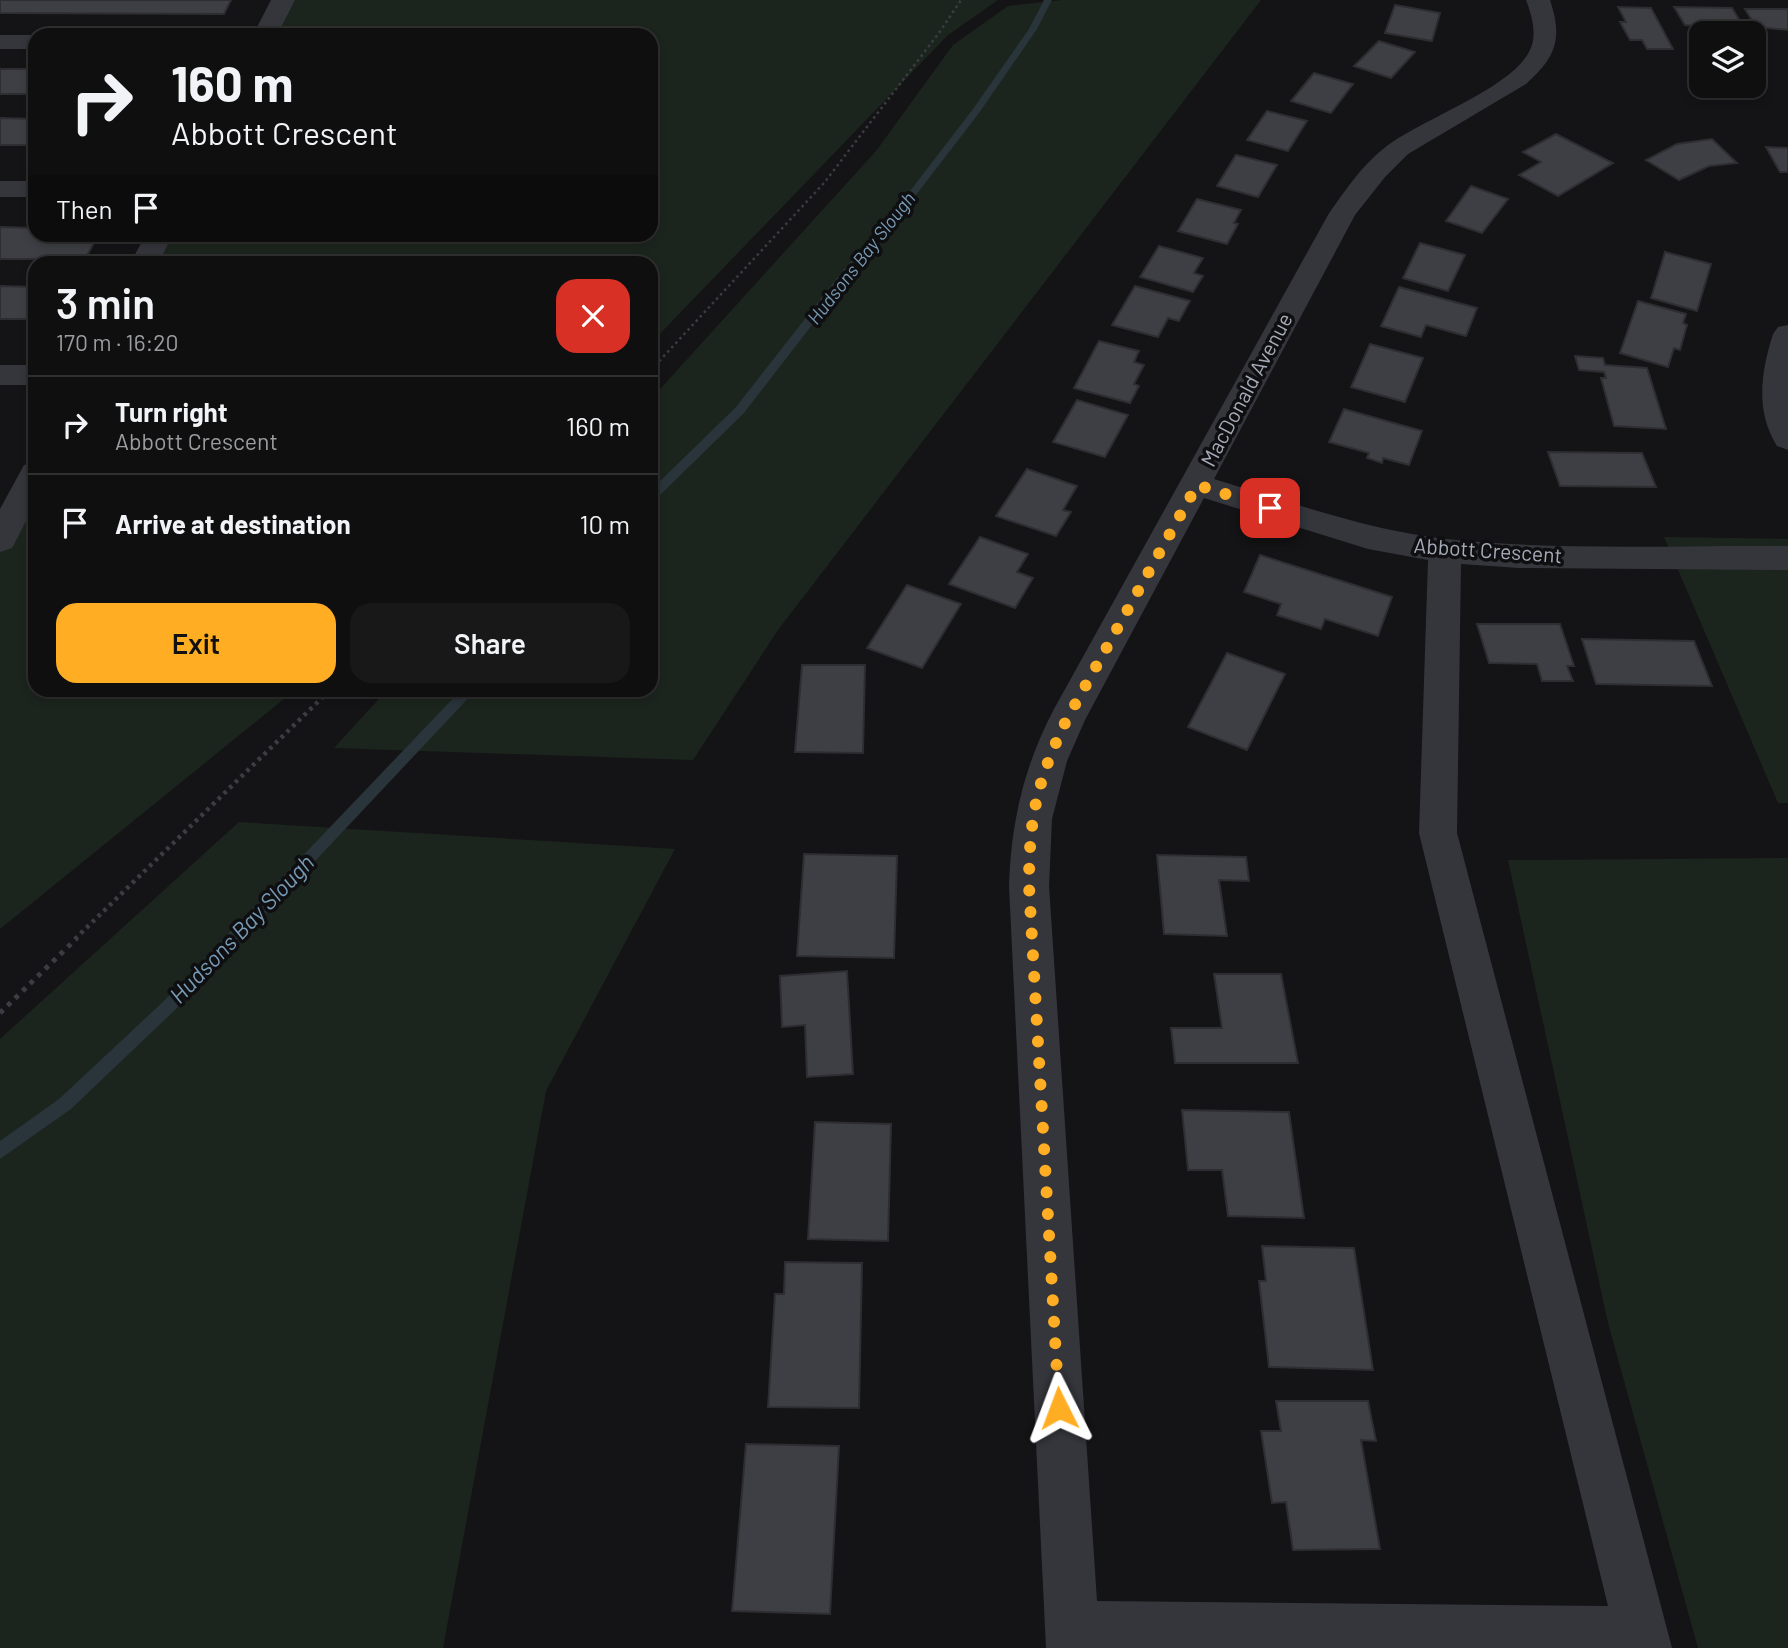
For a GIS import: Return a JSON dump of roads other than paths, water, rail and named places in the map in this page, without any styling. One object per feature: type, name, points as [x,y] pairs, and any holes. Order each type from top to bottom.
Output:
[{"type":"street","points":[[269,28],[283,0]]},
{"type":"street","name":"MacDonald Avenue","points":[[1073,1638],[1029,886],[1029,841],[1036,794],[1049,756],[1342,215],[1377,170],[1397,151],[1423,132],[1507,87],[1530,69],[1541,52],[1545,38],[1546,23],[1538,0]]},
{"type":"street","points":[[0,42],[28,42]]},
{"type":"street","points":[[0,189],[28,189]]},
{"type":"street","points":[[1788,334],[1777,369],[1774,390],[1779,417],[1788,439]]},
{"type":"street","points":[[0,375],[28,375]]},
{"type":"street","name":"Abbott Crescent","points":[[1197,485],[1368,537],[1445,551],[1519,556],[1788,558]]},
{"type":"street","points":[[0,540],[28,486]]},
{"type":"street","points":[[1073,1638],[1644,1641],[1438,833],[1445,551]]},
{"type":"waterway","name":"Hudsons Bay Slough","points":[[658,490],[740,410],[848,271],[900,210],[976,111],[1033,29],[1048,0]]},
{"type":"waterway","name":"Hudsons Bay Slough","points":[[0,1151],[65,1104],[170,1005],[462,697]]}]
